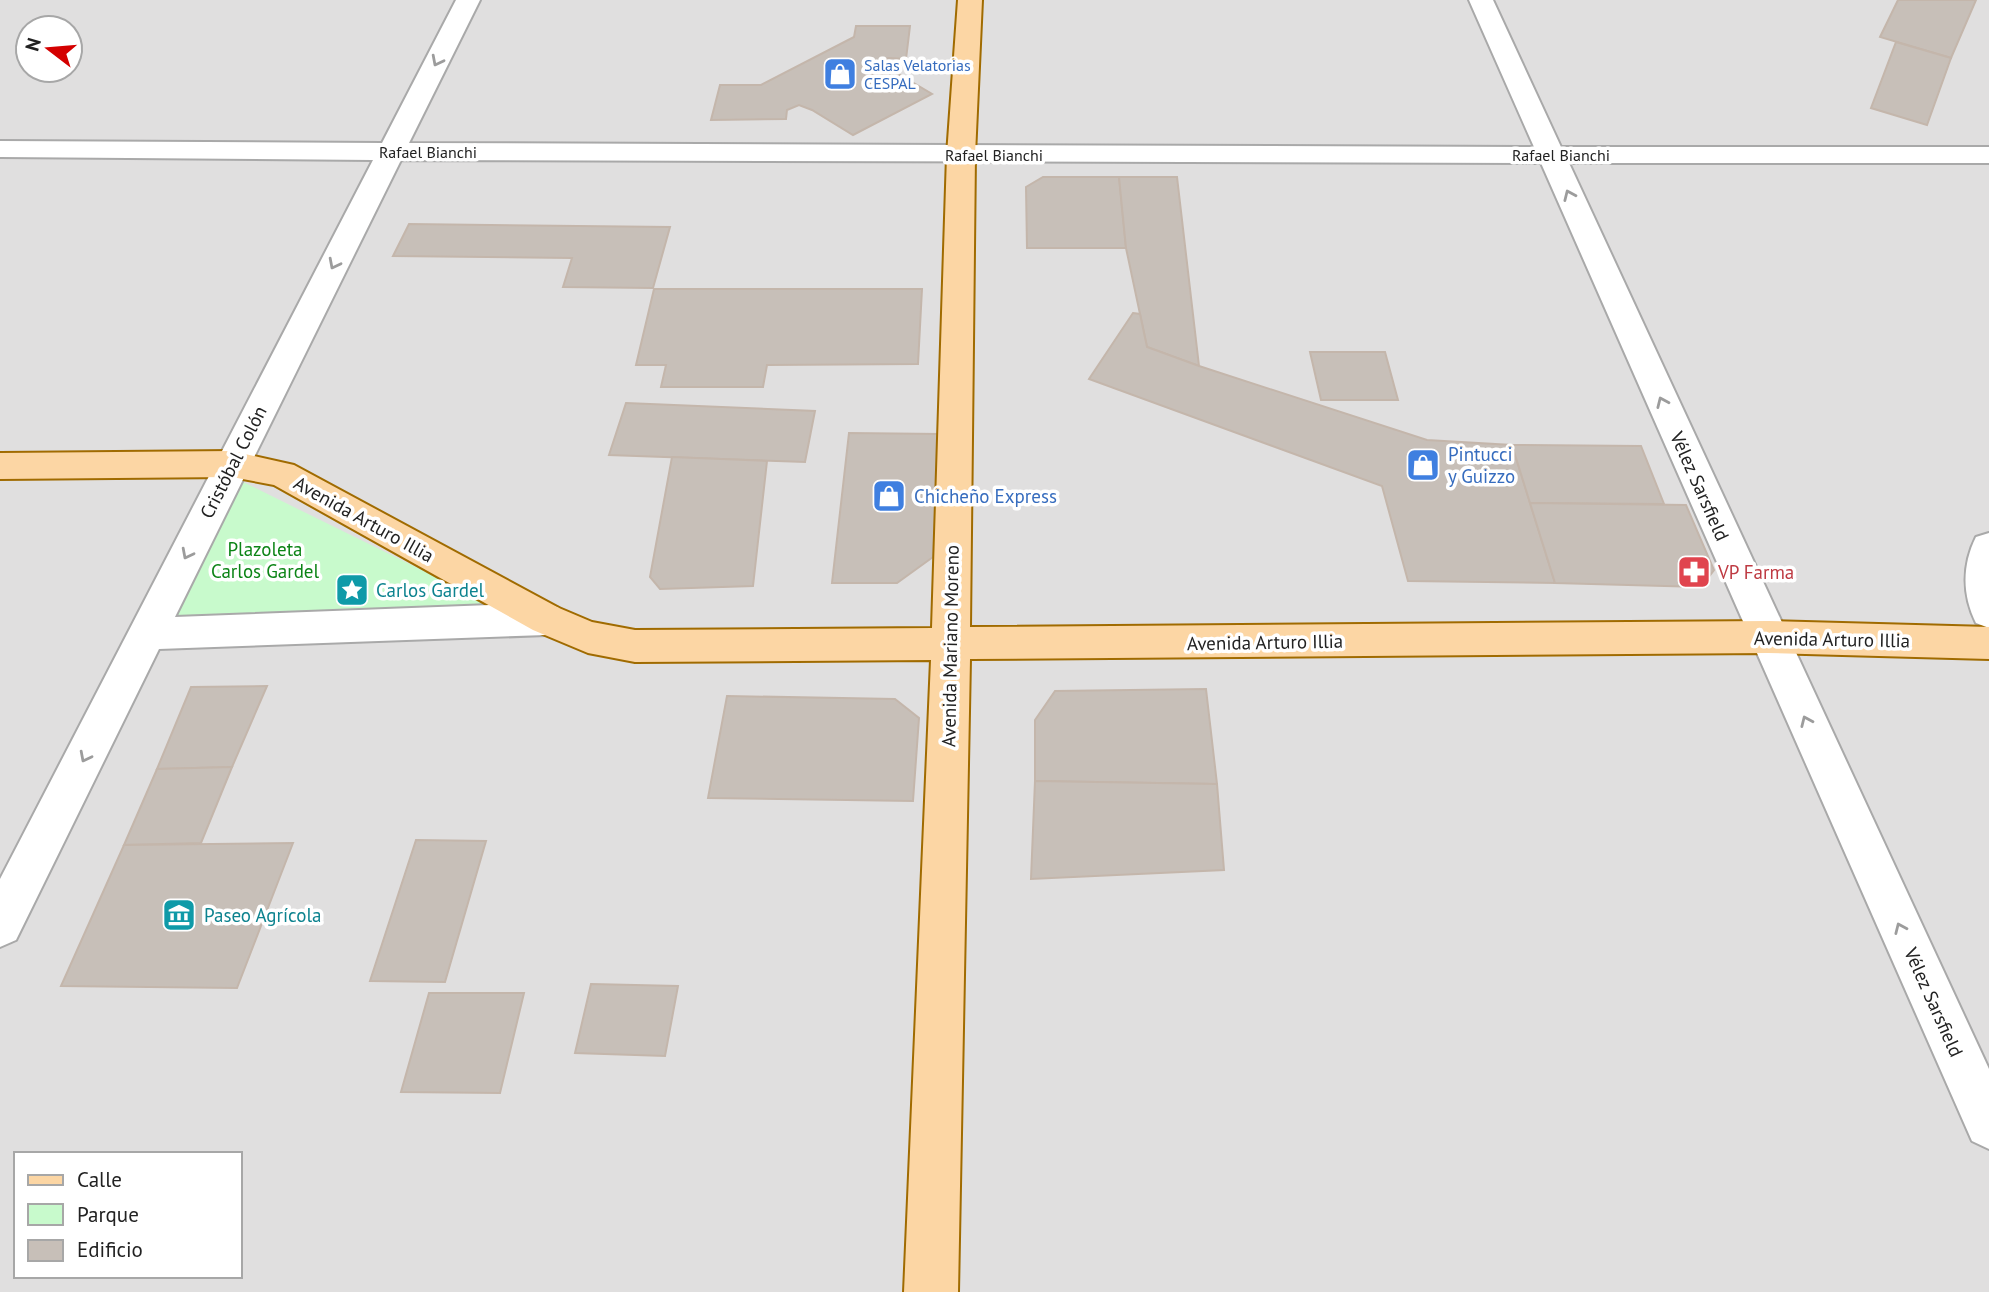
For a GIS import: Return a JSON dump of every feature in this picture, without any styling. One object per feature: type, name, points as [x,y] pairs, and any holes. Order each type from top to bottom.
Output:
[{"type":"main road","name":"Avenida Mariano Moreno","points":[[931,1292],[951,645],[961,155],[970,0]]},
{"type":"main road","name":"Avenida Arturo Illia","points":[[0,466],[232,464],[282,474],[546,619],[588,637],[635,646],[1768,637],[1989,643]]},
{"type":"street","name":"Cristóbal Colón","points":[[0,925],[468,0]]},
{"type":"street","name":"Vélez Sarsfield","points":[[1482,0],[1989,1124]]},
{"type":"street","name":"Rafael Bianchi","points":[[0,149],[961,155],[1989,155]]},
{"type":"street","points":[[1989,547],[1982,580],[1989,612]]},
{"type":"street","name":"Avenida Arturo Illia","points":[[146,634],[546,619]]},
{"type":"shaded area","points":[[0,0],[1989,0],[1989,1292],[0,1292]]},
{"type":"green space","name":"Plazoleta Carlos Gardel","points":[[237,479],[503,610],[170,623]]},
{"type":"building","points":[[1898,0],[1976,0],[1951,58],[1880,37]]},
{"type":"building","name":"Salas Velatorias CESPAL","points":[[856,26],[910,26],[906,59],[888,58],[880,63],[932,94],[853,135],[799,105],[787,110],[786,119],[711,120],[720,85],[761,85],[854,37]]},
{"type":"building","points":[[1896,42],[1951,58],[1927,125],[1871,108]]},
{"type":"building","points":[[1043,177],[1119,177],[1126,248],[1027,248],[1026,187]]},
{"type":"building","points":[[1119,177],[1177,177],[1199,366],[1147,347],[1126,248]]},
{"type":"building","points":[[409,224],[670,227],[653,288],[563,287],[572,258],[393,256]]},
{"type":"building","points":[[654,289],[922,289],[918,364],[767,365],[763,387],[661,387],[666,365],[636,365]]},
{"type":"building","name":"Pintucci y Guizzo","points":[[1133,313],[1140,314],[1147,347],[1199,366],[1427,440],[1512,445],[1555,583],[1408,581],[1382,486],[1089,379]]},
{"type":"building","points":[[1310,352],[1385,352],[1398,400],[1321,400]]},
{"type":"building","points":[[626,403],[815,411],[805,462],[609,455]]},
{"type":"building","name":"Chicheño Express","points":[[849,433],[940,434],[933,557],[897,583],[832,583]]},
{"type":"building","points":[[1512,445],[1641,446],[1664,504],[1530,503]]},
{"type":"building","points":[[672,457],[767,461],[753,586],[660,589],[650,577]]},
{"type":"building","points":[[1530,503],[1686,505],[1714,570],[1701,587],[1555,583]]},
{"type":"building","points":[[267,686],[232,767],[157,769],[191,687]]},
{"type":"building","points":[[1206,689],[1217,784],[1035,781],[1035,720],[1055,691]]},
{"type":"building","points":[[727,696],[895,699],[919,718],[913,801],[708,798]]},
{"type":"building","points":[[232,767],[201,843],[124,845],[157,769]]},
{"type":"building","points":[[1035,781],[1217,784],[1224,870],[1031,879]]},
{"type":"building","points":[[416,840],[486,841],[445,982],[370,981]]},
{"type":"building","name":"Paseo Agrícola","points":[[293,843],[237,988],[61,986],[124,845]]},
{"type":"building","points":[[591,984],[678,986],[665,1056],[575,1053]]},
{"type":"building","points":[[429,993],[524,993],[500,1093],[401,1092]]},
{"type":"place","name":"Salas Velatorias CESPAL","points":[[840,74]]},
{"type":"place","name":"Pintucci y Guizzo","points":[[1423,465]]},
{"type":"place","name":"Chicheño Express","points":[[889,496]]},
{"type":"place","name":"VP Farma","points":[[1694,572]]},
{"type":"place","name":"Carlos Gardel","points":[[352,590]]},
{"type":"place","name":"Paseo Agrícola","points":[[179,915]]}]
